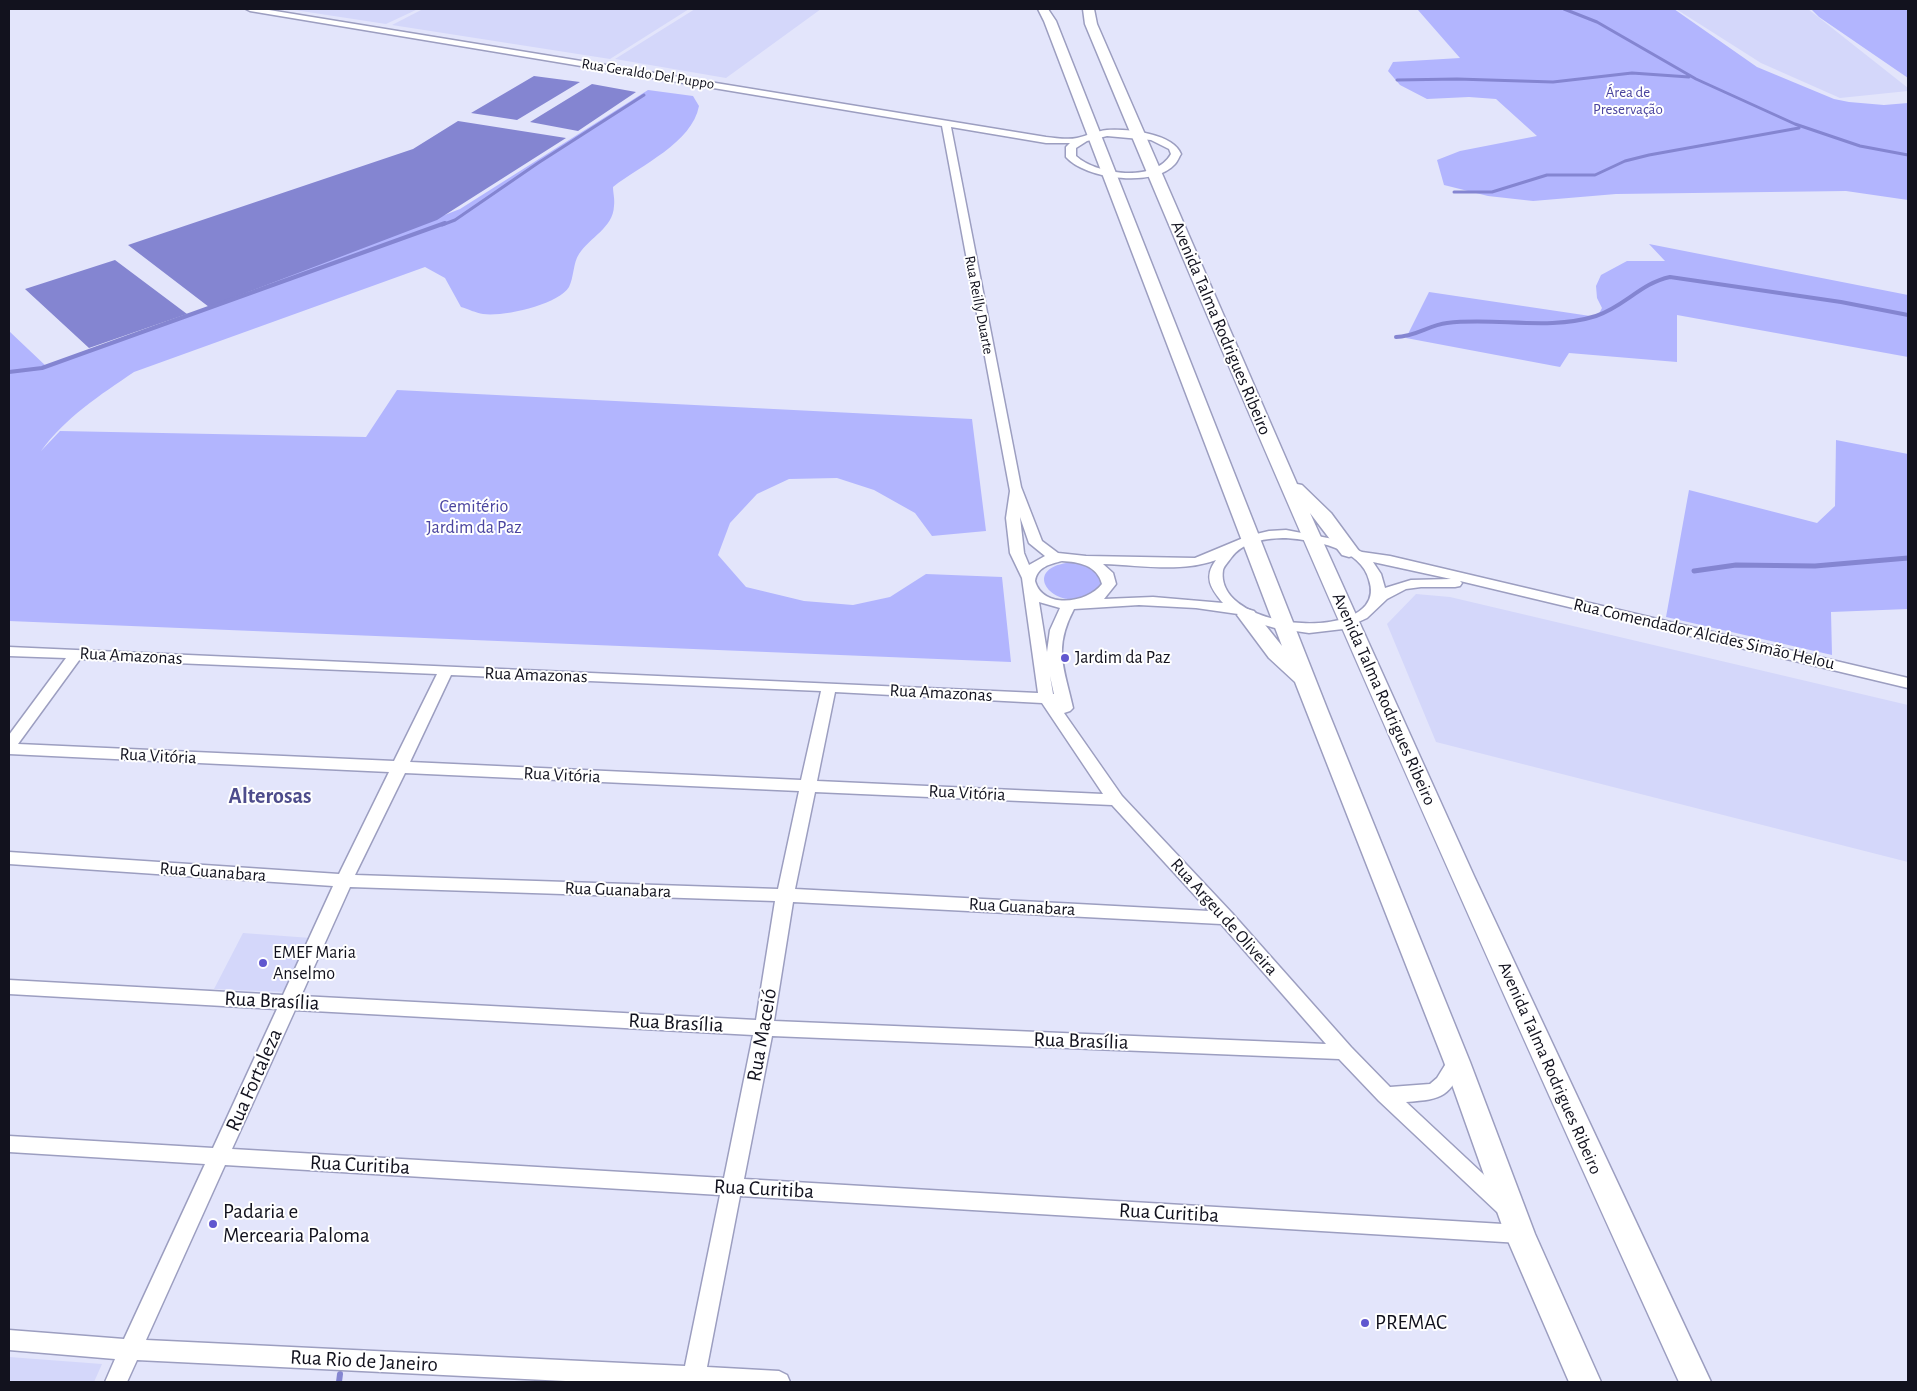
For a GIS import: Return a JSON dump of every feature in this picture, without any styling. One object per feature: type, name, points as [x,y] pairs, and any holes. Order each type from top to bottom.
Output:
[{"type":"main road","points":[[1043,9],[1050,21],[1284,628],[1457,1062],[1516,1224],[1585,1382]]},
{"type":"main road","name":"Avenida Talma Rodrigues Ribeiro","points":[[1088,9],[1091,24],[1152,172],[1312,537],[1584,1145],[1694,1382]]},
{"type":"main road","points":[[1287,480],[1324,516],[1354,553]]},
{"type":"main road","points":[[1243,613],[1276,653],[1305,680]]},
{"type":"street","name":"Rua Geraldo Del Puppo","points":[[250,9],[1046,140],[1079,141]]},
{"type":"street","name":"Rua Reilly Duarte","points":[[946,124],[1015,487],[1036,543],[1056,558]]},
{"type":"street","points":[[1115,133],[1137,134],[1169,145],[1175,152],[1171,163],[1152,172],[1109,174],[1077,163],[1071,157],[1070,150],[1079,141],[1094,135],[1115,133]]},
{"type":"street","name":"Rua Geraldo Del Puppo","points":[[1046,140],[1070,150]]},
{"type":"street","name":"Rua Reilly Duarte","points":[[1015,487],[1013,518],[1017,554],[1029,582],[1046,698],[1069,734]]},
{"type":"street","points":[[1350,622],[1314,630],[1284,628],[1243,613],[1172,602],[1124,601],[1075,604],[1052,602],[1038,596],[1029,582],[1033,569],[1043,562],[1056,558],[1189,562],[1208,559],[1250,539],[1284,534],[1312,537],[1336,544],[1354,553],[1365,562],[1375,576],[1378,590],[1374,604]]},
{"type":"street","points":[[1231,548],[1218,565],[1216,578],[1226,598],[1243,613]]},
{"type":"street","name":"Rua Comendador Alcides Simão Helou","points":[[1354,553],[1908,683]]},
{"type":"street","points":[[1069,734],[1054,657],[1056,631],[1075,604],[1095,600],[1105,592],[1109,583],[1107,574],[1099,566],[1086,560]]},
{"type":"street","name":"Rua Comendador Alcides Simão Helou","points":[[1350,622],[1364,614],[1389,590],[1415,582],[1499,586]]},
{"type":"street","name":"Rua Amazonas","points":[[9,651],[829,686],[1063,699]]},
{"type":"street","points":[[9,747],[76,654]]},
{"type":"street","name":"Rua Fortaleza","points":[[116,1382],[344,881],[446,671]]},
{"type":"street","name":"Rua Maceió","points":[[694,1379],[734,1187],[764,1028],[785,895],[829,686]]},
{"type":"street","name":"Rua Argeu de Oliveira","points":[[1069,734],[1116,800],[1226,918],[1344,1052],[1516,1224]]},
{"type":"street","name":"Rua Vitória","points":[[9,747],[400,768],[1116,800]]},
{"type":"street","name":"Rua Guanabara","points":[[9,858],[344,881],[785,895],[1226,918]]},
{"type":"street","name":"Rua Brasília","points":[[9,988],[764,1028],[1344,1052]]},
{"type":"street","points":[[1386,1095],[1434,1092],[1444,1084],[1457,1062]]},
{"type":"street","name":"Rua Curitiba","points":[[9,1144],[734,1187],[1516,1224]]},
{"type":"street","name":"Rua Rio de Janeiro","points":[[9,1340],[131,1350],[779,1382]]},
{"type":"shaded area","points":[[288,9],[418,9],[386,24]]},
{"type":"shaded area","points":[[423,9],[689,9],[610,59],[392,25]]},
{"type":"shaded area","points":[[695,9],[821,9],[726,78],[615,59]]},
{"type":"shaded area","points":[[1676,9],[1808,9],[1908,88],[1908,91],[1840,98],[1761,63]]},
{"type":"shaded area","points":[[534,76],[580,82],[517,120],[471,113]]},
{"type":"shaded area","points":[[592,84],[636,92],[578,131],[530,122]]},
{"type":"shaded area","points":[[458,121],[566,138],[437,220],[209,307],[128,245],[413,149]]},
{"type":"shaded area","points":[[115,260],[187,314],[89,348],[25,289]]},
{"type":"shaded area","points":[[1416,594],[1450,597],[1908,705],[1908,862],[1436,742],[1387,624]]},
{"type":"shaded area","name":"EMEF Maria Anselmo","points":[[243,933],[311,938],[286,992],[214,989]]},
{"type":"shaded area","points":[[9,1357],[102,1364],[94,1382],[9,1382]]},
{"type":"green space","name":"Área de Preservação","points":[[1403,9],[1674,9],[1757,67],[1834,99],[1884,105],[1908,103],[1908,200],[1846,191],[1616,194],[1533,201],[1488,196],[1444,185],[1437,160],[1460,151],[1537,136],[1496,99],[1469,97],[1427,99],[1400,85],[1388,71],[1393,62],[1460,58],[1418,10]]},
{"type":"green space","points":[[1811,9],[1908,9],[1908,78],[1819,17]]},
{"type":"green space","name":"Cemitério Jardim da Paz","points":[[648,90],[693,96],[699,106],[694,119],[687,131],[676,142],[613,187],[614,206],[610,220],[579,254],[569,287],[554,299],[516,312],[503,314],[480,313],[461,307],[445,278],[425,267],[134,372],[96,398],[72,418],[50,439],[41,451],[60,431],[366,437],[397,390],[972,419],[986,531],[932,536],[915,513],[874,490],[837,478],[789,479],[757,494],[730,523],[718,555],[746,587],[804,601],[853,605],[890,597],[926,574],[1002,577],[1011,662],[9,621],[9,331],[47,367],[215,305],[460,209]]},
{"type":"green space","points":[[1649,244],[1908,295],[1908,357],[1677,315],[1677,362],[1569,353],[1560,367],[1406,338],[1429,292],[1597,317],[1602,308],[1597,298],[1596,286],[1601,275],[1627,261],[1665,261]]},
{"type":"green space","points":[[1836,440],[1908,454],[1908,609],[1831,612],[1832,655],[1666,617],[1689,490],[1817,523],[1835,506]]},
{"type":"green space","points":[[1076,562],[1088,565],[1103,575],[1101,589],[1084,598],[1071,599],[1060,597],[1051,592],[1046,585],[1044,577],[1048,570],[1059,565]]},
{"type":"waterway","points":[[1564,9],[1597,22],[1696,79],[1795,124],[1860,146],[1908,155]]},
{"type":"waterway","points":[[1397,80],[1457,79],[1553,82],[1632,73],[1689,77]]},
{"type":"waterway","points":[[442,225],[455,220],[538,163],[644,95]]},
{"type":"waterway","points":[[1454,192],[1492,192],[1547,175],[1595,175],[1625,161],[1649,155],[1799,128]]},
{"type":"waterway","points":[[9,372],[42,368],[445,223]]},
{"type":"waterway","points":[[1396,337],[1409,335],[1447,323],[1484,321],[1559,323],[1578,320],[1606,312],[1650,284],[1670,277],[1841,302],[1908,315]]},
{"type":"waterway","points":[[1694,571],[1736,565],[1815,566],[1908,558]]},
{"type":"waterway","points":[[339,1382],[340,1374]]},
{"type":"place","name":"Jardim da Paz","points":[[1065,658]]},
{"type":"place","name":"EMEF Maria Anselmo","points":[[263,963]]},
{"type":"place","name":"Padaria e Mercearia Paloma","points":[[213,1224]]},
{"type":"place","name":"PREMAC","points":[[1365,1323]]},
{"type":"district","name":"Alterosas","points":[[270,796]]}]
